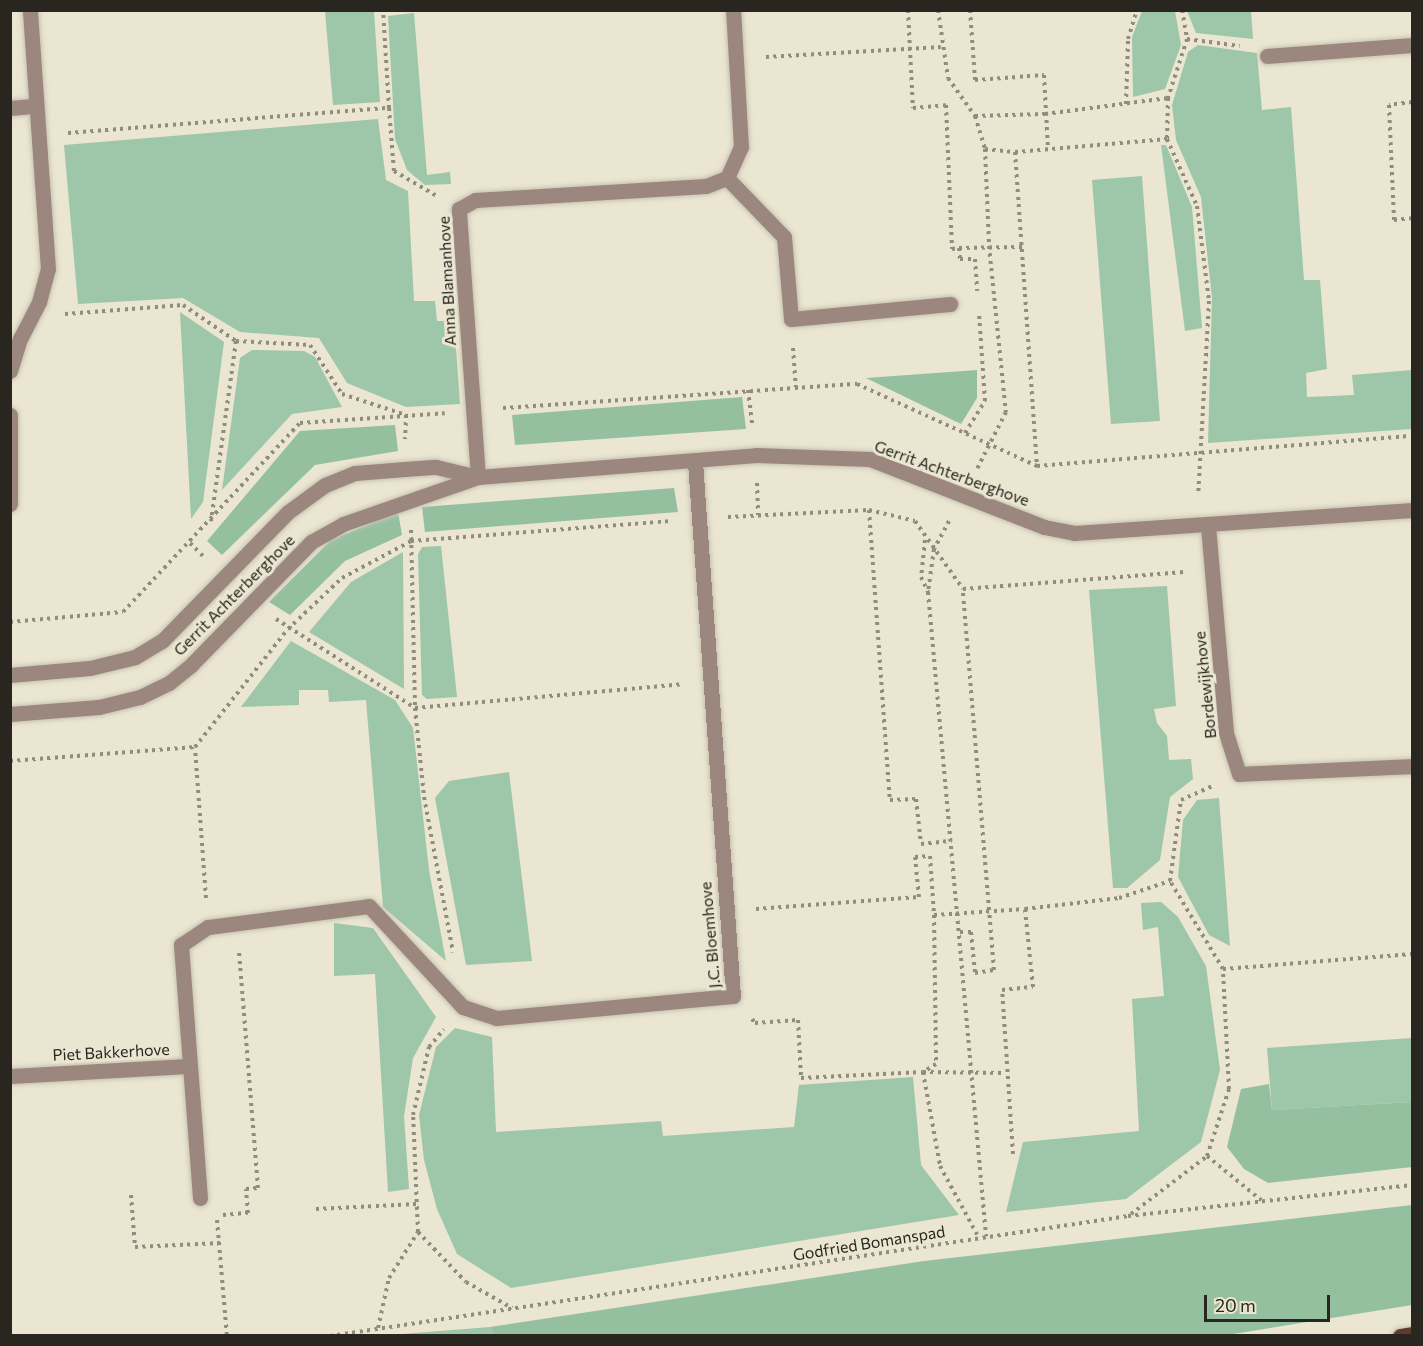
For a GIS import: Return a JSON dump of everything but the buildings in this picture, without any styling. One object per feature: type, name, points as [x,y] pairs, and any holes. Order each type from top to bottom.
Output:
[{"type":"main road","points":[[1400,1335],[1413,1334]]},
{"type":"street","points":[[10,370],[48,269],[30,10]]},
{"type":"street","points":[[733,10],[741,147],[727,178],[784,237],[791,319],[950,304]]},
{"type":"street","points":[[1267,56],[1413,45]]},
{"type":"street","points":[[10,108],[35,106]]},
{"type":"street","name":"Anna Blamanhove","points":[[478,477],[459,209],[475,200],[706,186],[727,178]]},
{"type":"street","points":[[10,416],[10,504]]},
{"type":"street","name":"Gerrit Achterberghove","points":[[10,714],[99,707],[140,697],[169,683],[311,542],[344,524],[478,477],[695,462],[756,455],[870,459],[1044,527],[1074,533],[1413,510]]},
{"type":"street","name":"J.C. Bloemhove","points":[[237,924],[369,906],[463,1007],[496,1018],[733,996],[725,911],[695,462]]},
{"type":"street","name":"Gerrit Achterberghove","points":[[10,675],[90,668],[135,657],[162,641],[288,512],[325,485],[355,473],[405,468],[436,467],[478,477]]},
{"type":"street","name":"Bordewijkhove","points":[[1203,526],[1212,570],[1226,733],[1239,774]]},
{"type":"street","points":[[1239,774],[1413,766]]},
{"type":"street","points":[[189,1066],[181,945],[208,927],[237,924]]},
{"type":"street","name":"Piet Bakkerhove","points":[[10,1076],[189,1066],[200,1198]]},
{"type":"path","points":[[383,10],[394,171],[459,209]]},
{"type":"path","points":[[908,10],[913,108],[946,105],[952,249],[988,246],[1022,248]]},
{"type":"path","points":[[938,10],[941,47],[948,78],[975,116],[985,149],[988,246],[1006,412],[990,446]]},
{"type":"path","points":[[970,10],[975,80],[1044,75],[1048,149]]},
{"type":"path","points":[[1126,104],[1128,39],[1137,10]]},
{"type":"path","points":[[1182,10],[1187,39],[1168,98],[1167,139],[1197,207],[1209,301],[1197,455],[1203,526]]},
{"type":"path","points":[[1187,39],[1259,49],[1267,56]]},
{"type":"path","points":[[735,59],[941,47]]},
{"type":"path","points":[[975,116],[1045,114],[1168,98]]},
{"type":"path","points":[[1413,102],[1389,105],[1394,220],[1413,218]]},
{"type":"path","points":[[40,135],[389,108]]},
{"type":"path","points":[[985,149],[1015,152],[1167,139]]},
{"type":"path","points":[[1015,152],[1036,466]]},
{"type":"path","points":[[960,248],[960,259],[975,259],[977,295]]},
{"type":"path","points":[[32,316],[183,305],[236,341],[211,522]]},
{"type":"path","points":[[965,433],[985,401],[978,306]]},
{"type":"path","points":[[791,319],[796,387]]},
{"type":"path","points":[[10,622],[123,612],[211,522],[300,423],[856,384],[1036,466],[1197,455],[1413,436]]},
{"type":"path","points":[[963,494],[934,549],[928,592],[959,914],[986,1236]]},
{"type":"path","points":[[869,510],[890,800],[916,799],[921,844],[952,841]]},
{"type":"path","points":[[925,540],[921,577],[928,592]]},
{"type":"path","points":[[208,927],[195,747],[288,629],[342,579],[411,541]]},
{"type":"path","points":[[934,549],[963,589],[994,970],[975,973],[971,932],[960,932]]},
{"type":"path","points":[[963,589],[1212,570]]},
{"type":"path","points":[[415,708],[710,682]]},
{"type":"path","points":[[10,761],[195,747]]},
{"type":"path","points":[[1128,1216],[1207,1156],[1229,1089],[1222,969],[1170,881],[1181,800],[1239,774]]},
{"type":"path","points":[[725,911],[918,897],[915,857],[930,856],[934,915],[936,1064],[923,1072]]},
{"type":"path","points":[[934,915],[988,913],[1119,898],[1170,881]]},
{"type":"path","points":[[1013,1155],[1005,1073],[1002,990],[1033,987],[1025,909]]},
{"type":"path","points":[[227,1335],[216,1216],[248,1213],[246,1189],[258,1188],[237,924]]},
{"type":"path","points":[[1222,969],[1413,954]]},
{"type":"path","points":[[733,996],[755,1023],[798,1020],[801,1078],[923,1072],[1005,1073]]},
{"type":"path","points":[[923,1072],[940,1166],[979,1238]]},
{"type":"path","points":[[1207,1156],[1261,1200]]},
{"type":"path","name":"Godfried Bomanspad","points":[[330,1335],[1128,1216],[1413,1185]]},
{"type":"path","points":[[132,1195],[135,1247],[220,1243]]},
{"type":"path","points":[[316,1209],[417,1204]]},
{"type":"path","points":[[418,1232],[466,1282],[512,1308]]},
{"type":"green space","points":[[325,11],[374,11],[380,102],[333,105]]},
{"type":"green space","points":[[1142,11],[1175,11],[1181,45],[1165,89],[1133,97],[1132,37]]},
{"type":"green space","points":[[1187,11],[1251,11],[1253,39],[1196,33]]},
{"type":"green space","points":[[414,13],[427,175],[450,172],[451,184],[425,185],[407,170],[395,139],[388,16]]},
{"type":"green space","points":[[1198,45],[1257,53],[1262,110],[1291,107],[1304,280],[1320,280],[1327,369],[1306,373],[1307,397],[1354,395],[1352,375],[1412,370],[1412,429],[1208,443],[1212,298],[1201,197],[1176,140],[1172,105],[1188,52]]},
{"type":"green space","points":[[378,119],[386,180],[408,191],[414,301],[435,301],[437,321],[454,321],[460,404],[406,407],[347,383],[319,338],[240,332],[183,298],[78,304],[64,145]]},
{"type":"green space","points":[[1161,145],[1166,145],[1192,207],[1202,328],[1185,331]]},
{"type":"green space","points":[[1142,176],[1160,421],[1111,424],[1092,180]]},
{"type":"green space","points":[[180,312],[224,342],[203,502],[191,519]]},
{"type":"green space","points":[[252,350],[304,351],[315,357],[342,407],[292,414],[222,490],[240,358]]},
{"type":"green space","points":[[977,370],[977,398],[961,424],[866,378]]},
{"type":"green space","points":[[742,397],[746,429],[515,445],[512,415]]},
{"type":"green space","points":[[395,425],[398,451],[315,465],[222,555],[207,541],[300,431]]},
{"type":"green space","points":[[674,488],[678,512],[425,532],[422,507]]},
{"type":"green space","points":[[398,512],[402,535],[345,561],[290,615],[269,602],[331,540]]},
{"type":"green space","points":[[441,546],[457,697],[427,699],[422,695],[418,554],[422,547]]},
{"type":"green space","points":[[403,552],[404,689],[309,632],[351,582]]},
{"type":"green space","points":[[1167,586],[1176,706],[1154,709],[1157,723],[1167,736],[1169,760],[1191,759],[1193,779],[1170,797],[1160,860],[1127,888],[1113,888],[1089,590]]},
{"type":"green space","points":[[291,641],[395,700],[413,728],[429,870],[446,961],[383,907],[366,700],[329,702],[328,690],[299,690],[299,705],[241,707]]},
{"type":"green space","points":[[509,772],[532,961],[466,965],[435,798],[449,781]]},
{"type":"green space","points":[[1219,798],[1230,946],[1209,935],[1178,877],[1183,820],[1197,800]]},
{"type":"green space","points":[[1161,902],[1178,917],[1206,966],[1220,1070],[1201,1142],[1126,1199],[1006,1212],[1023,1142],[1139,1131],[1132,999],[1164,996],[1158,927],[1143,930],[1141,903]]},
{"type":"green space","points":[[334,923],[373,928],[436,1017],[413,1058],[404,1116],[409,1189],[388,1192],[375,974],[334,976]]},
{"type":"green space","points":[[455,1028],[492,1037],[496,1132],[661,1121],[663,1136],[794,1127],[799,1085],[913,1077],[921,1165],[959,1215],[511,1288],[457,1254],[437,1209],[424,1160],[419,1115],[436,1047]]},
{"type":"green space","points":[[1412,1038],[1412,1102],[1272,1110],[1267,1048]]},
{"type":"green space","points":[[1269,1084],[1272,1110],[1412,1102],[1412,1167],[1268,1183],[1244,1169],[1227,1147],[1241,1089]]},
{"type":"green space","points":[[1412,1205],[1412,1305],[1227,1335],[495,1336],[490,1327],[924,1261]]},
{"type":"green space","points":[[490,1327],[495,1335],[402,1334]]}]
